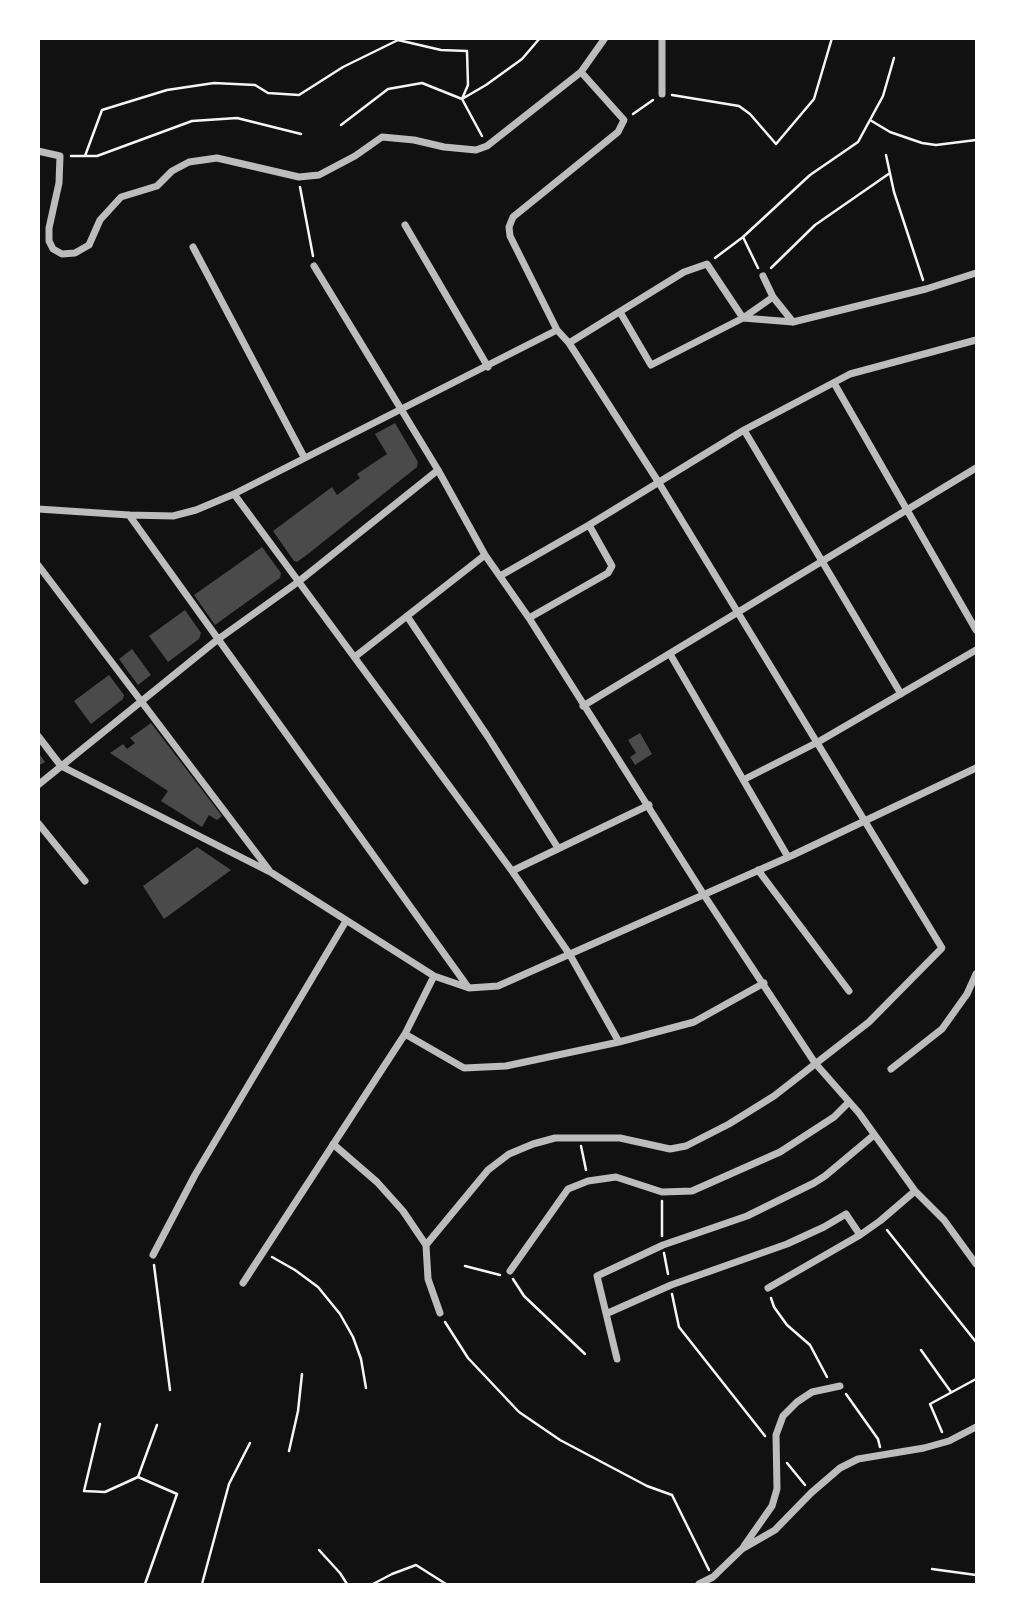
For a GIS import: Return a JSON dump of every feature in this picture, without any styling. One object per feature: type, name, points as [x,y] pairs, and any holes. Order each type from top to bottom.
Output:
[{"type":"street","points":[[38,151],[60,156],[59,183],[49,228],[49,241],[54,249],[62,254],[75,253],[89,245],[100,220],[121,197],[157,186],[172,171],[189,162],[217,158],[299,177],[319,175],[355,156],[382,137],[476,150],[487,146],[581,72],[606,38]]},
{"type":"street","points":[[662,38],[662,94]]},
{"type":"street","points":[[426,1245],[473,1185],[509,1154],[555,1138],[579,1137],[620,1138],[670,1149],[686,1146],[729,1124],[774,1097],[869,1022],[942,948],[659,483],[569,343],[557,330],[510,236],[509,227],[513,217],[618,132],[624,120],[581,72]]},
{"type":"street","points":[[405,225],[488,367]]},
{"type":"street","points":[[193,247],[304,457]]},
{"type":"street","points":[[569,343],[684,272],[707,264],[743,318]]},
{"type":"street","points":[[314,266],[438,470],[485,555],[529,618],[704,895],[816,1063],[849,1102],[915,1191],[944,1220],[976,1264]]},
{"type":"street","points":[[743,318],[793,321],[926,289],[976,273]]},
{"type":"street","points":[[762,276],[773,297],[793,321]]},
{"type":"street","points":[[620,312],[651,365],[743,318],[773,297]]},
{"type":"street","points":[[38,509],[173,516],[196,510],[234,494],[557,330]]},
{"type":"street","points":[[500,576],[744,430],[850,374],[976,341]]},
{"type":"street","points":[[834,383],[976,630]]},
{"type":"street","points":[[744,430],[901,694]]},
{"type":"street","points":[[583,706],[976,468]]},
{"type":"street","points":[[38,785],[217,640],[298,582],[438,470]]},
{"type":"street","points":[[234,494],[512,871],[570,955],[619,1042]]},
{"type":"street","points":[[129,515],[469,988]]},
{"type":"street","points":[[529,618],[608,573],[612,566],[589,525]]},
{"type":"street","points":[[356,656],[485,555]]},
{"type":"street","points":[[38,565],[272,873]]},
{"type":"street","points":[[407,617],[488,737],[558,848]]},
{"type":"street","points":[[743,780],[818,742],[976,650]]},
{"type":"street","points":[[670,654],[788,858]]},
{"type":"street","points":[[38,736],[61,766],[272,873],[434,976],[469,988],[498,986],[570,955],[788,858],[976,768]]},
{"type":"street","points":[[512,871],[649,806]]},
{"type":"street","points":[[38,823],[85,881]]},
{"type":"street","points":[[758,870],[849,991]]},
{"type":"street","points":[[153,1255],[195,1175],[346,921]]},
{"type":"street","points":[[891,1069],[942,1029],[967,994],[976,974]]},
{"type":"street","points":[[243,1283],[405,1034],[434,976]]},
{"type":"street","points":[[405,1034],[464,1068],[506,1066],[619,1042],[694,1022],[764,983]]},
{"type":"street","points":[[510,1271],[568,1189],[588,1181],[616,1177],[662,1192],[692,1191],[780,1152],[834,1117],[849,1102]]},
{"type":"street","points":[[617,1359],[597,1276],[663,1245],[747,1216],[814,1183],[874,1135]]},
{"type":"street","points":[[333,1144],[377,1182],[403,1211],[426,1245],[428,1279],[440,1313]]},
{"type":"street","points":[[768,1287],[860,1235],[915,1191]]},
{"type":"street","points":[[608,1313],[671,1285],[787,1244],[846,1214],[860,1235]]},
{"type":"street","points":[[699,1584],[713,1577],[742,1549],[772,1506],[777,1489],[777,1427],[783,1416],[812,1392],[836,1386]]},
{"type":"street","points":[[742,1549],[775,1530],[840,1468],[858,1459],[946,1442],[976,1427]]},
{"type":"path","points":[[462,99],[522,59],[540,38]]},
{"type":"path","points":[[624,120],[662,94],[739,106],[750,114],[776,144],[814,99],[832,38]]},
{"type":"path","points":[[86,156],[102,110],[167,90],[214,83],[255,85],[268,93],[299,95],[343,67],[398,40],[441,50],[467,51],[468,85],[462,99]]},
{"type":"path","points":[[707,264],[743,237],[810,175],[858,142],[883,96],[894,58]]},
{"type":"path","points":[[341,125],[388,89],[422,83],[462,99],[487,146]]},
{"type":"path","points":[[60,156],[97,156],[192,121],[237,118],[301,134]]},
{"type":"path","points":[[870,120],[890,132],[922,143],[936,145],[976,141]]},
{"type":"path","points":[[886,155],[926,289]]},
{"type":"path","points":[[743,237],[762,276],[815,225],[890,173]]},
{"type":"path","points":[[299,177],[314,266]]},
{"type":"path","points":[[579,1137],[588,1181]]},
{"type":"path","points":[[662,1192],[663,1245],[679,1327],[811,1493]]},
{"type":"path","points":[[880,1221],[976,1342]]},
{"type":"path","points":[[262,1252],[295,1270],[318,1287],[340,1314],[357,1348],[366,1388]]},
{"type":"path","points":[[153,1255],[170,1390]]},
{"type":"path","points":[[464,1266],[504,1276],[510,1271],[524,1296],[585,1354]]},
{"type":"path","points":[[768,1287],[774,1307],[787,1325],[810,1345],[836,1386],[878,1439],[882,1454]]},
{"type":"path","points":[[440,1313],[468,1358],[519,1412],[560,1440],[647,1486],[671,1495],[713,1577]]},
{"type":"path","points":[[921,1350],[951,1392]]},
{"type":"path","points":[[289,1451],[298,1411],[302,1374]]},
{"type":"path","points":[[946,1442],[930,1404],[976,1379]]},
{"type":"path","points":[[100,1424],[84,1491],[105,1492],[138,1478],[177,1494],[145,1584]]},
{"type":"path","points":[[138,1478],[158,1425]]},
{"type":"path","points":[[202,1584],[229,1484],[250,1443]]},
{"type":"path","points":[[319,1550],[340,1573],[346,1584]]},
{"type":"path","points":[[373,1584],[416,1565],[446,1584]]},
{"type":"path","points":[[932,1569],[976,1575]]},
{"type":"building","points":[[395,423],[418,462],[417,467],[308,554],[297,562],[294,561],[273,531],[332,487],[337,495],[360,478],[357,474],[387,454],[375,434]]},
{"type":"building","points":[[262,547],[281,573],[280,578],[215,625],[194,595]]},
{"type":"building","points":[[185,610],[201,633],[199,639],[168,662],[149,636]]},
{"type":"building","points":[[132,649],[151,675],[138,685],[119,659]]},
{"type":"building","points":[[109,675],[124,695],[123,699],[91,724],[74,701]]},
{"type":"building","points":[[151,723],[222,816],[217,820],[209,815],[202,827],[161,801],[168,791],[110,753],[123,744],[127,749],[135,743],[130,738]]},
{"type":"building","points":[[640,733],[652,754],[635,765],[630,757],[636,753],[628,740]]},
{"type":"building","points":[[38,752],[45,762],[38,766]]},
{"type":"building","points":[[197,847],[231,870],[164,919],[143,886]]}]
